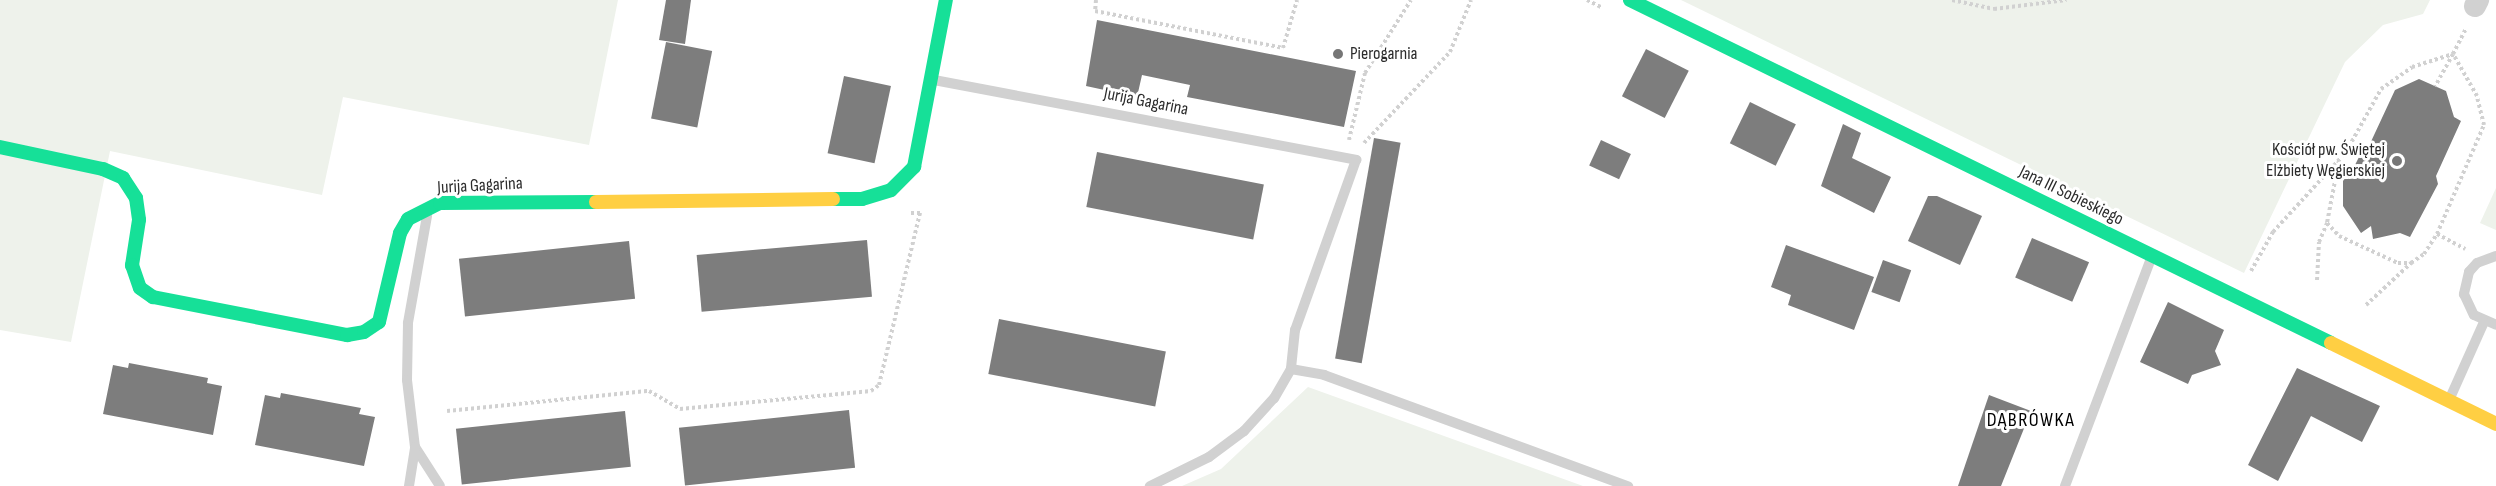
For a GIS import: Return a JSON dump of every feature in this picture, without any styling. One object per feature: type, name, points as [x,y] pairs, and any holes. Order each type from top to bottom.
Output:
[{"type":"street","name":"Jurija Gagarina","points":[[0,147],[103,169],[123,178],[136,198],[139,220],[132,265],[140,288],[153,297],[347,335],[364,332],[379,322],[400,233],[408,219],[440,202],[878,196],[903,179],[914,167],[946,0]]},
{"type":"street","name":"Jana III Sobieskiego","points":[[1630,0],[2496,424]]},
{"type":"lane","name":"Jurija Gagarina","points":[[930,80],[1350,159]]},
{"type":"lane","points":[[1150,486],[1209,457],[1244,431],[1274,398],[1290,369],[1295,330],[1350,159]]},
{"type":"lane","points":[[409,486],[415,447],[407,380],[408,323],[428,207]]},
{"type":"lane","points":[[2065,486],[2152,256]]},
{"type":"lane","points":[[2496,256],[2477,263],[2464,282],[2464,294],[2474,315],[2484,322],[2496,325]]},
{"type":"lane","points":[[2449,401],[2484,322]]},
{"type":"lane","points":[[1290,369],[1324,375],[1628,486]]},
{"type":"lane","points":[[415,447],[440,486]]},
{"type":"path","points":[[1096,0],[1095,11],[1283,48],[1297,0]]},
{"type":"path","points":[[1350,159],[1365,73],[1411,0]]},
{"type":"path","points":[[1350,159],[1368,135],[1450,52],[1471,0]]},
{"type":"path","points":[[1952,0],[1994,9],[2066,0]]},
{"type":"path","points":[[2435,86],[2465,31]]},
{"type":"path","points":[[2249,275],[2273,232],[2339,160],[2381,89],[2412,67],[2453,54]]},
{"type":"path","points":[[2366,304],[2424,254],[2437,234],[2484,125],[2477,96],[2453,54]]},
{"type":"path","points":[[2317,280],[2319,242],[2327,223],[2339,160]]},
{"type":"path","points":[[447,411],[648,391],[680,409],[871,391],[879,385],[920,213]]},
{"type":"path","points":[[2327,223],[2339,236],[2398,263],[2411,263]]},
{"type":"path","points":[[2437,234],[2469,251],[2477,263]]},
{"type":"shaded area","points":[[0,0],[618,0],[589,145],[343,97],[322,195],[110,151],[71,342],[0,330]]},
{"type":"shaded area","points":[[1681,0],[2430,0],[2423,14],[2383,25],[2345,62],[2244,273]]},
{"type":"shaded area","points":[[2496,188],[2496,230],[2480,223]]},
{"type":"shaded area","points":[[1308,387],[1583,486],[1182,486],[1221,469]]},
{"type":"building","points":[[666,0],[691,0],[685,44],[659,40]]},
{"type":"building","points":[[1097,20],[1356,71],[1344,127],[1187,97],[1190,85],[1142,75],[1137,97],[1086,86]]},
{"type":"building","points":[[666,42],[712,51],[697,128],[651,119]]},
{"type":"building","points":[[1646,49],[1689,71],[1665,118],[1622,96]]},
{"type":"building","points":[[844,76],[891,86],[875,163],[828,153]]},
{"type":"building","name":"Kościół pw. Świętej Elżbiety Węgierskiej","points":[[2419,79],[2446,91],[2454,117],[2461,121],[2436,176],[2438,184],[2410,237],[2400,233],[2373,239],[2371,226],[2361,233],[2343,206],[2343,179],[2348,179],[2363,149],[2368,148],[2395,90]]},
{"type":"building","points":[[1750,102],[1796,124],[1776,166],[1730,143]]},
{"type":"building","points":[[1843,124],[1861,133],[1852,158],[1891,177],[1874,213],[1821,186]]},
{"type":"building","points":[[1374,138],[1401,143],[1362,363],[1335,359]]},
{"type":"building","points":[[1601,140],[1631,154],[1619,179],[1589,165]]},
{"type":"building","points":[[1097,152],[1264,184],[1253,239],[1086,207]]},
{"type":"building","points":[[1928,196],[1937,196],[1982,216],[1960,265],[1908,241]]},
{"type":"building","points":[[2032,238],[2089,262],[2072,302],[2015,278]]},
{"type":"building","points":[[867,240],[872,297],[702,312],[697,255]]},
{"type":"building","points":[[629,241],[635,299],[465,317],[459,259]]},
{"type":"building","points":[[1786,245],[1874,277],[1854,330],[1788,305],[1791,295],[1771,287]]},
{"type":"building","points":[[1883,260],[1911,270],[1900,302],[1871,292]]},
{"type":"building","points":[[2168,302],[2224,330],[2215,351],[2221,365],[2192,375],[2188,384],[2140,362]]},
{"type":"building","points":[[999,319],[1166,351],[1155,406],[988,374]]},
{"type":"building","points":[[129,363],[208,378],[207,383],[222,386],[213,435],[103,414],[113,365],[128,368]]},
{"type":"building","points":[[2297,368],[2380,406],[2362,442],[2311,416],[2278,481],[2248,465]]},
{"type":"building","points":[[281,393],[361,408],[359,414],[375,417],[364,466],[255,445],[265,395],[280,398]]},
{"type":"building","points":[[1989,395],[2031,411],[2001,486],[1958,486]]},
{"type":"building","points":[[849,410],[855,468],[685,486],[679,428]]},
{"type":"building","points":[[625,411],[631,467],[462,484],[456,429]]},
{"type":"traffic: fast","points":[[833,199],[862,199],[891,190],[914,167],[946,0]]},
{"type":"traffic: fast","points":[[1630,0],[2331,343]]},
{"type":"traffic: fast","points":[[0,147],[103,169],[123,178],[136,198],[139,220],[132,265],[140,288],[153,297],[347,335],[364,332],[379,322],[400,233],[408,219],[440,203],[596,202]]},
{"type":"traffic: slow","points":[[596,202],[833,199]]},
{"type":"traffic: slow","points":[[2331,343],[2496,424]]},
{"type":"place","name":"Pierogarnia","points":[[1338,54]]},
{"type":"place","name":"Kościół pw. Świętej Elżbiety Węgierskiej","points":[[2397,161]]},
{"type":"district","name":"DĄBRÓWKA","points":[[2031,420]]}]
